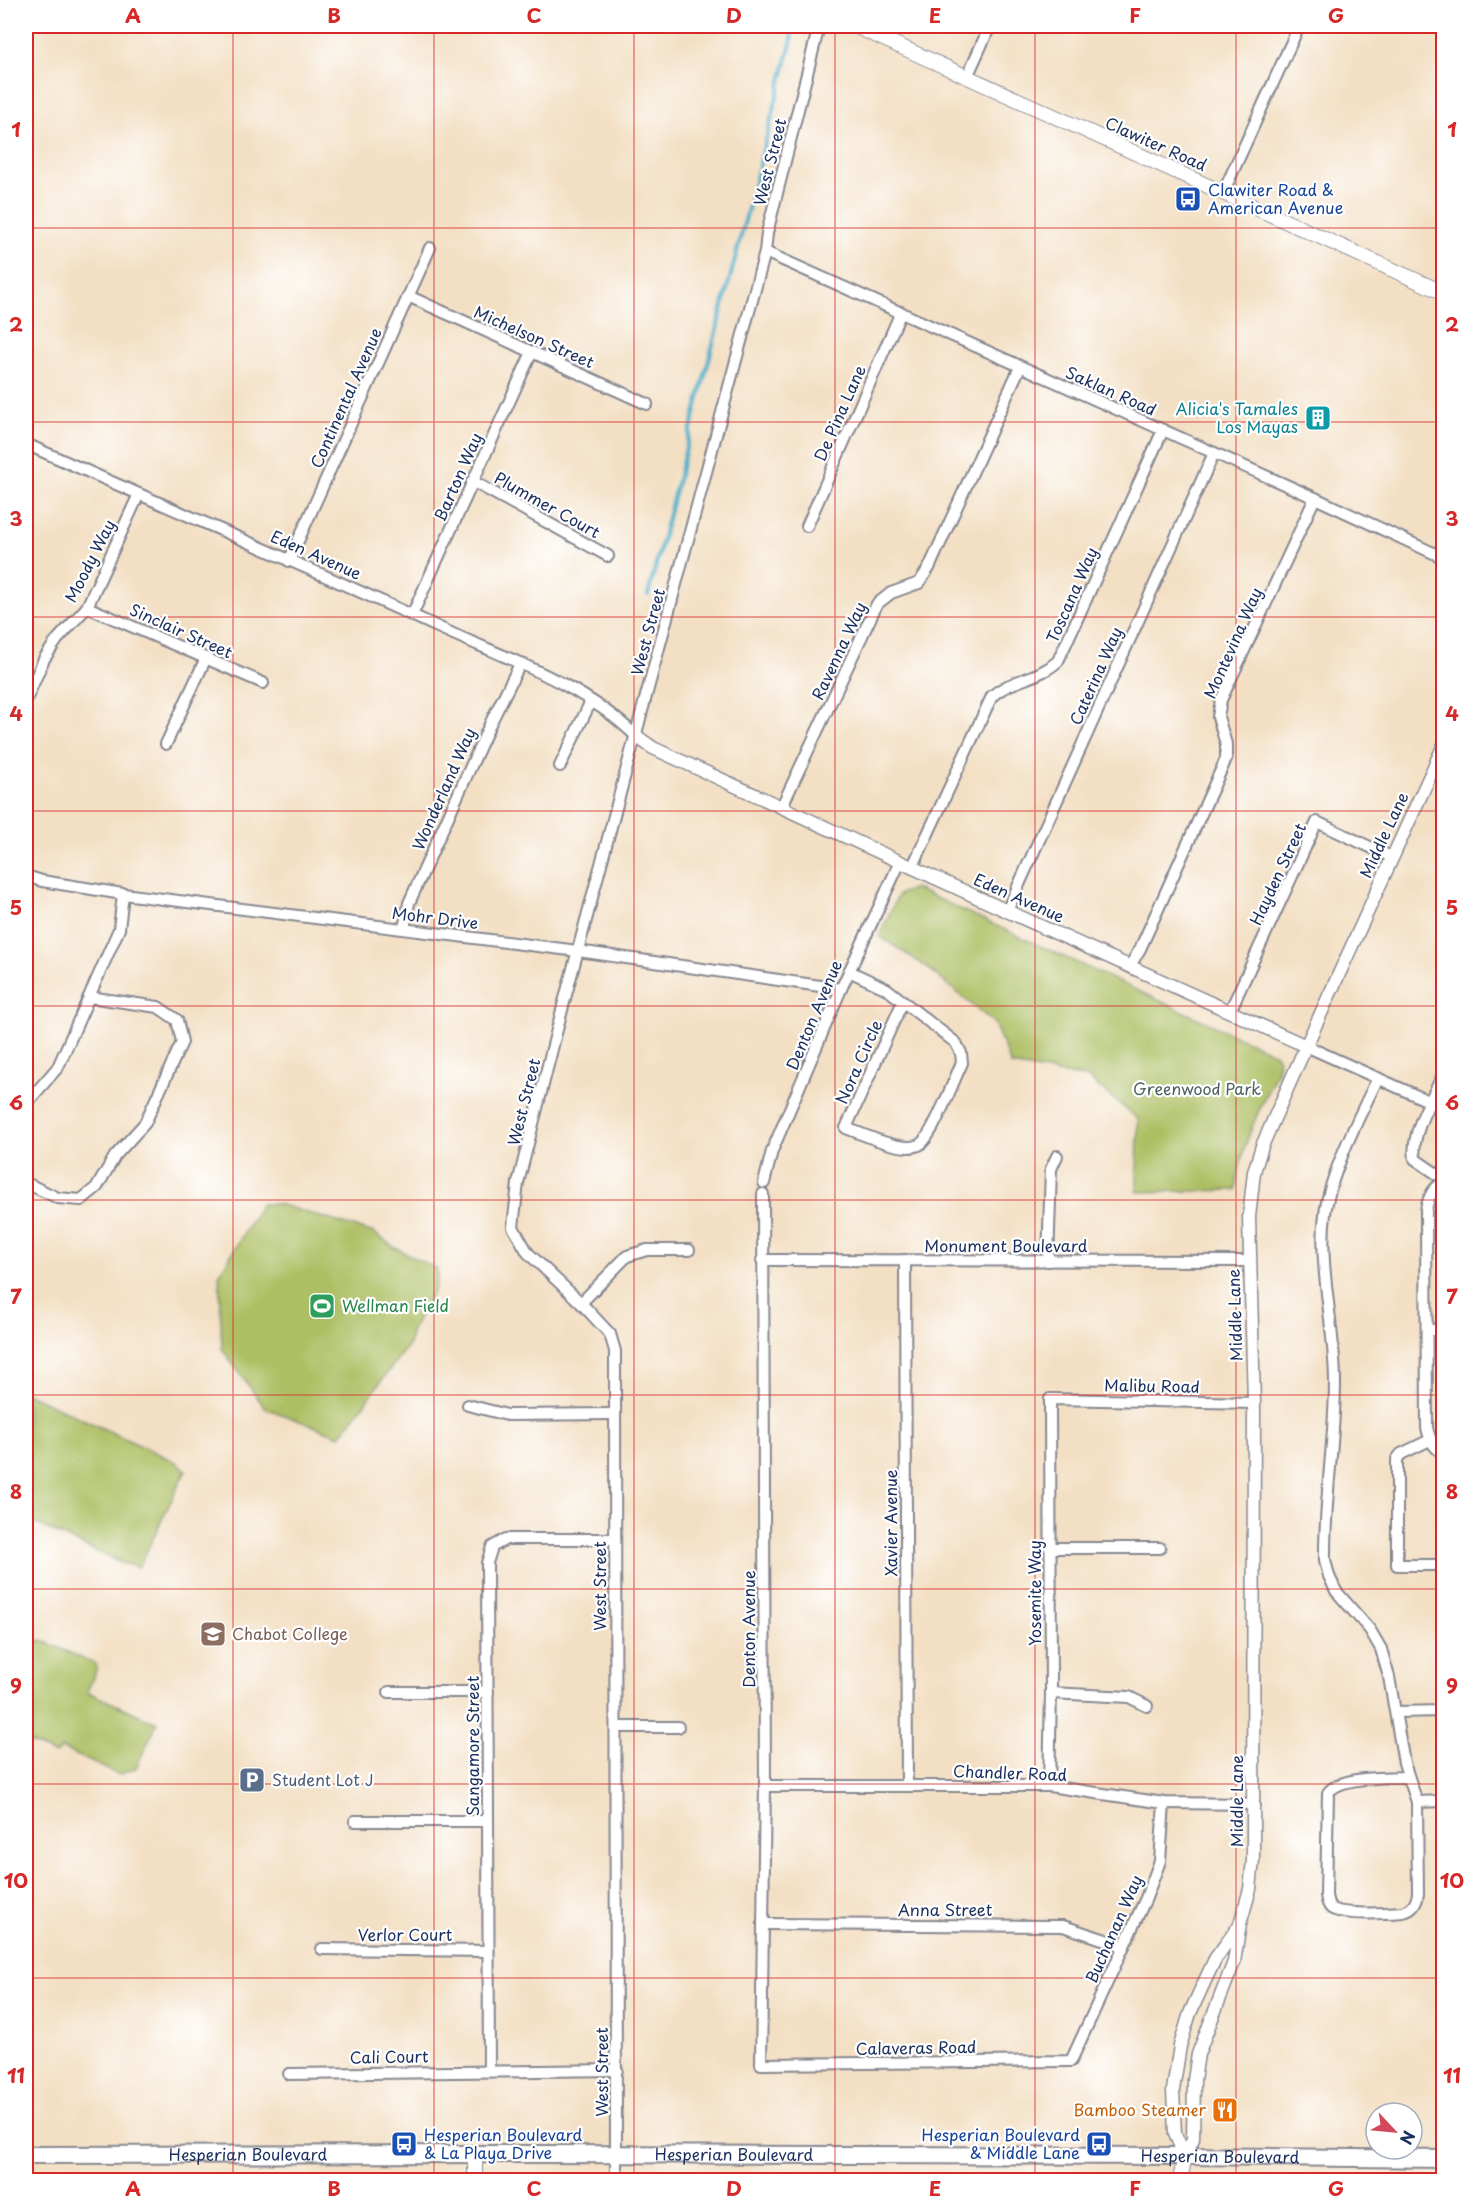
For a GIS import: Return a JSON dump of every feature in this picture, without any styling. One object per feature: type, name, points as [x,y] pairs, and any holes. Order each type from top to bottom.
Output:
[{"type":"main road","name":"Clawiter Road","points":[[855,26],[1443,293]]},
{"type":"main road","points":[[475,2154],[475,2181]]},
{"type":"main road","name":"Hesperian Boulevard","points":[[26,2155],[1185,2156],[1443,2159]]},
{"type":"main road","points":[[1180,2181],[1185,2156]]},
{"type":"street","name":"West Street","points":[[616,2181],[615,1351],[610,1335],[581,1303],[528,1253],[513,1227],[518,1183],[765,252],[767,233],[819,26]]},
{"type":"street","points":[[967,77],[990,26]]},
{"type":"street","points":[[1223,194],[1299,26]]},
{"type":"street","name":"Continental Avenue","points":[[289,561],[430,248]]},
{"type":"street","name":"Saklan Road","points":[[765,252],[1315,498],[1443,558]]},
{"type":"street","name":"Michelson Street","points":[[408,296],[647,404]]},
{"type":"street","name":"De Pina Lane","points":[[807,526],[901,312]]},
{"type":"street","name":"Barton Way","points":[[412,615],[532,352]]},
{"type":"street","name":"Ravenna Way","points":[[782,806],[877,604],[891,593],[919,583],[929,568],[1020,367]]},
{"type":"street","name":"Toscana Way","points":[[912,868],[992,696],[1049,670],[1058,661],[1162,430]]},
{"type":"street","name":"Eden Avenue","points":[[26,444],[520,664],[577,691],[620,720],[636,736],[653,748],[1443,1108]]},
{"type":"street","name":"Caterina Way","points":[[1007,911],[1214,453]]},
{"type":"street","name":"Plummer Court","points":[[472,481],[608,556]]},
{"type":"street","name":"Moody Way","points":[[26,700],[44,659],[57,640],[87,607],[139,494]]},
{"type":"street","name":"Montevina Way","points":[[1130,966],[1140,949],[1226,759],[1226,744],[1218,717],[1221,700],[1315,498]]},
{"type":"street","name":"Sinclair Street","points":[[87,607],[263,683]]},
{"type":"street","points":[[166,744],[206,658]]},
{"type":"street","name":"Wonderland Way","points":[[404,929],[409,903],[520,664]]},
{"type":"street","points":[[560,766],[591,701]]},
{"type":"street","name":"Middle Lane","points":[[1185,2156],[1193,2139],[1194,2080],[1198,2054],[1234,1962],[1240,1924],[1250,1889],[1252,1869],[1254,1403],[1249,1217],[1254,1172],[1262,1146],[1306,1046],[1443,745]]},
{"type":"street","name":"Hayden Street","points":[[1230,1011],[1317,822],[1391,857]]},
{"type":"street","name":"Denton Avenue","points":[[761,2064],[765,1786],[762,1260],[764,1188],[772,1151],[841,989],[900,862]]},
{"type":"street","name":"Mohr Drive","points":[[26,876],[42,881],[123,894],[578,951],[841,989]]},
{"type":"street","points":[[26,1104],[58,1067],[119,929],[123,894]]},
{"type":"street","name":"Nora Circle","points":[[849,971],[887,989],[903,1001],[956,1043],[961,1053],[962,1063],[928,1137],[918,1146],[905,1147],[846,1128],[903,1001]]},
{"type":"street","points":[[26,1183],[58,1198],[81,1200],[97,1187],[115,1156],[144,1123],[182,1042],[177,1020],[158,1007],[89,997]]},
{"type":"street","points":[[1443,1073],[1415,1138],[1413,1151],[1415,1159],[1443,1181],[1427,1201],[1426,1210],[1427,1428],[1430,1440],[1443,1454]]},
{"type":"street","points":[[1378,1078],[1335,1176],[1325,1214],[1324,1254],[1335,1381],[1334,1432],[1325,1560],[1336,1591],[1370,1630],[1381,1649],[1389,1677],[1407,1777],[1417,1802],[1418,1893],[1415,1904],[1408,1911],[1344,1912],[1333,1910],[1329,1906],[1326,1895],[1326,1800],[1328,1793],[1335,1785],[1342,1783],[1407,1777]]},
{"type":"street","points":[[1048,1261],[1051,1169],[1057,1156]]},
{"type":"street","points":[[581,1303],[627,1256],[647,1250],[689,1250]]},
{"type":"street","name":"Monument Boulevard","points":[[762,1260],[1250,1261]]},
{"type":"street","name":"Xavier Avenue","points":[[905,1260],[907,1785]]},
{"type":"street","points":[[1427,1330],[1443,1330]]},
{"type":"street","name":"Malibu Road","points":[[1050,1399],[1254,1403]]},
{"type":"street","name":"Yosemite Way","points":[[1049,1786],[1050,1399]]},
{"type":"street","points":[[468,1405],[507,1415],[614,1414]]},
{"type":"street","points":[[1430,1440],[1404,1452],[1397,1459],[1397,1565],[1443,1565]]},
{"type":"street","points":[[1443,1529],[1443,1598]]},
{"type":"street","name":"Sangamore Street","points":[[489,2070],[487,1563],[492,1547],[506,1539],[614,1539]]},
{"type":"street","points":[[1050,1548],[1160,1548]]},
{"type":"street","points":[[389,1692],[488,1692]]},
{"type":"street","points":[[1051,1693],[1129,1697],[1147,1706]]},
{"type":"street","points":[[1396,1712],[1443,1711]]},
{"type":"street","points":[[616,1727],[678,1727]]},
{"type":"street","name":"Chandler Road","points":[[765,1786],[1049,1786],[1164,1803],[1254,1804]]},
{"type":"street","points":[[1417,1802],[1443,1801]]},
{"type":"street","name":"Buchanan Way","points":[[1071,2061],[1146,1898],[1160,1861],[1164,1803]]},
{"type":"street","points":[[355,1821],[488,1821]]},
{"type":"street","name":"Anna Street","points":[[763,1924],[1063,1926],[1124,1946]]},
{"type":"street","name":"Middle Lane","points":[[1185,2156],[1174,2134],[1173,2090],[1180,2046],[1190,2013],[1215,1959],[1240,1924]]},
{"type":"street","name":"Verlor Court","points":[[322,1949],[488,1951]]},
{"type":"street","name":"Calaveras Road","points":[[761,2064],[1071,2061]]},
{"type":"street","name":"Cali Court","points":[[289,2074],[617,2070]]},
{"type":"green space","name":"Greenwood Park","points":[[914,888],[1276,1054],[1279,1060],[1277,1071],[1246,1144],[1236,1190],[1137,1192],[1138,1119],[1088,1078],[1011,1065],[994,1023],[925,966],[879,936],[898,895]]},
{"type":"green space","name":"Wellman Field","points":[[261,1204],[278,1204],[374,1233],[395,1248],[437,1269],[435,1288],[415,1325],[409,1344],[340,1436],[265,1408],[222,1349],[219,1275]]},
{"type":"green space","points":[[26,1393],[176,1462],[186,1470],[139,1567],[121,1563],[26,1519]]},
{"type":"green space","points":[[41,1640],[95,1664],[97,1668],[87,1692],[157,1723],[136,1768],[119,1775],[61,1748],[54,1754],[26,1741],[26,1666],[37,1642]]},
{"type":"waterway","points":[[648,595],[792,39],[791,28]]},
{"type":"place","name":"Clawiter Road & American Avenue","points":[[1188,199]]},
{"type":"place","name":"Alicia's Tamales Los Mayas","points":[[1318,418]]},
{"type":"place","name":"Wellman Field","points":[[322,1306]]},
{"type":"place","name":"Chabot College","points":[[213,1634]]},
{"type":"place","name":"Student Lot J","points":[[252,1780]]},
{"type":"place","name":"Bamboo Steamer","points":[[1225,2110]]},
{"type":"place","name":"Hesperian Boulevard & La Playa Drive","points":[[404,2144]]},
{"type":"place","name":"Hesperian Boulevard & Middle Lane","points":[[1099,2144]]}]
